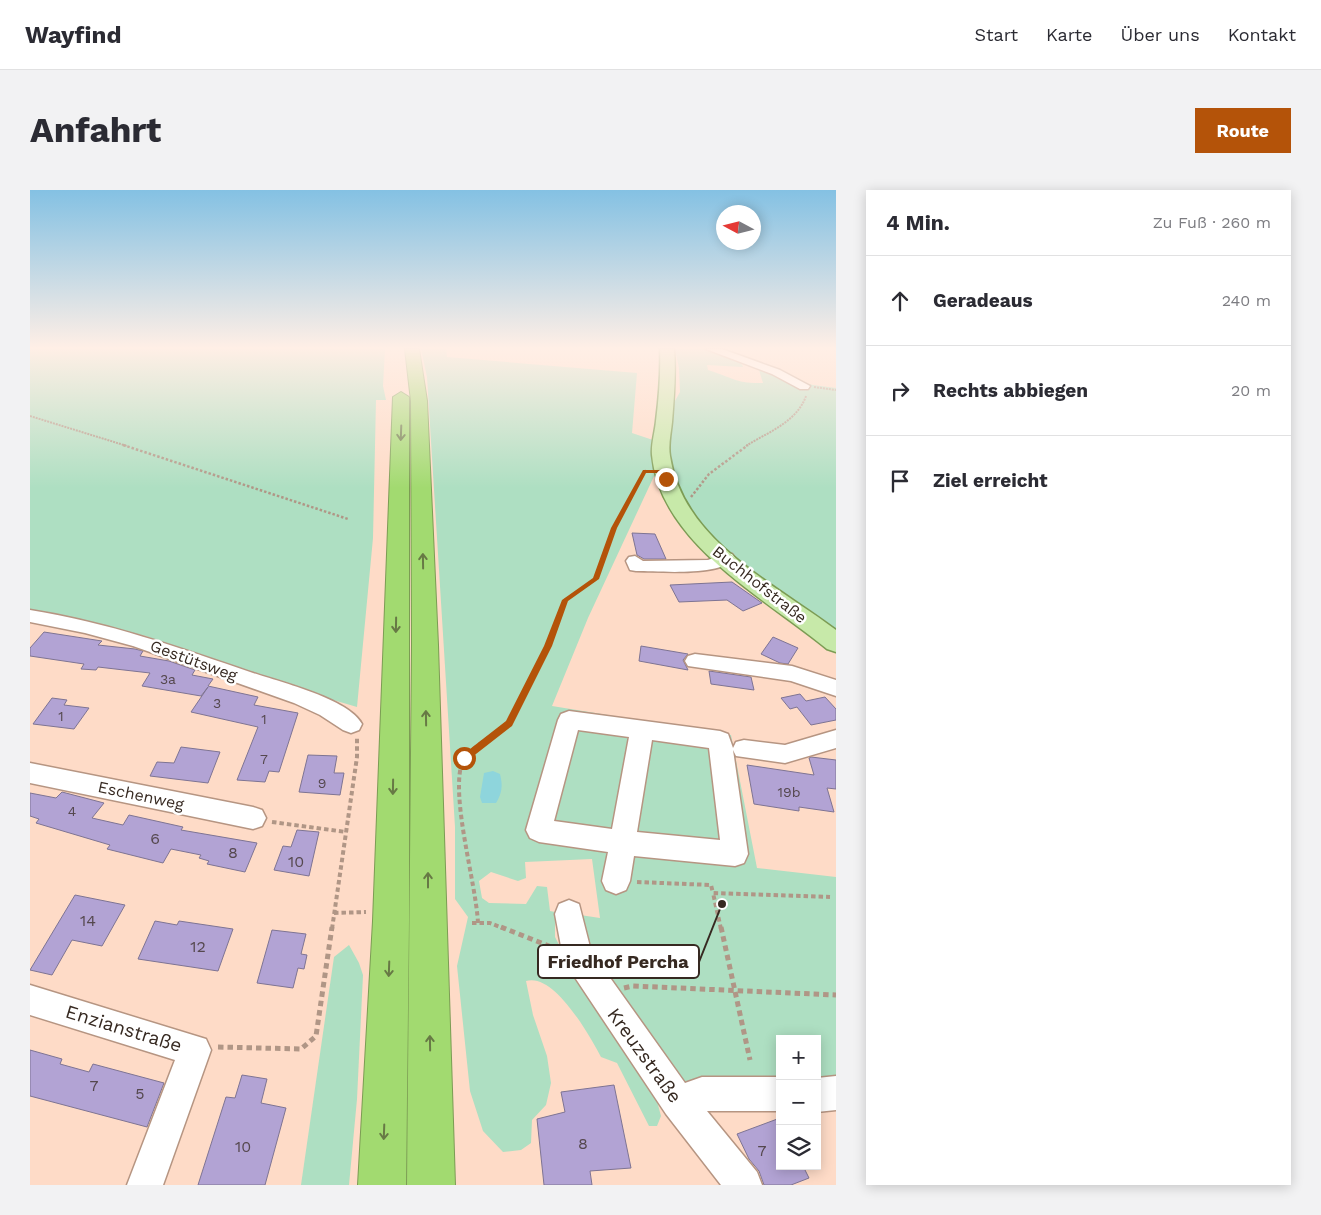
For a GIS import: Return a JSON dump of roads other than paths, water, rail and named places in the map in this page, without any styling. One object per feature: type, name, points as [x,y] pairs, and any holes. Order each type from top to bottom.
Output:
[{"type":"highway","points":[[382,1185],[391,921],[402,395]]},
{"type":"highway","points":[[418,395],[424,586],[431,1185]]},
{"type":"main road","name":"Buchhofstraße","points":[[666,395],[661,453],[664,472],[669,488],[687,520],[711,547],[836,643]]},
{"type":"street","points":[[635,561],[636,566],[711,566],[726,558]]},
{"type":"street","name":"Gestütsweg","points":[[34,621],[125,636],[284,692],[340,715],[351,724]]},
{"type":"street","points":[[695,661],[792,674],[836,688]]},
{"type":"street","points":[[569,720],[720,740],[736,854],[624,843],[539,830],[569,720]]},
{"type":"street","points":[[616,881],[642,730]]},
{"type":"street","points":[[744,749],[785,754],[836,739]]},
{"type":"street","name":"Eschenweg","points":[[30,773],[253,818]]},
{"type":"street","name":"Kreuzstraße","points":[[569,914],[578,957],[605,999],[678,1102],[744,1185]]},
{"type":"street","name":"Enzianstraße","points":[[30,1000],[195,1050],[145,1185]]},
{"type":"street","points":[[821,1094],[836,1092]]},
{"type":"street","points":[[678,1102],[702,1094],[776,1094]]},
{"type":"water","points":[[493,771],[500,774],[502,786],[500,796],[496,803],[482,803],[480,797],[484,773]]},
{"type":"place","name":"Friedhof Percha","points":[[722,904]]}]
